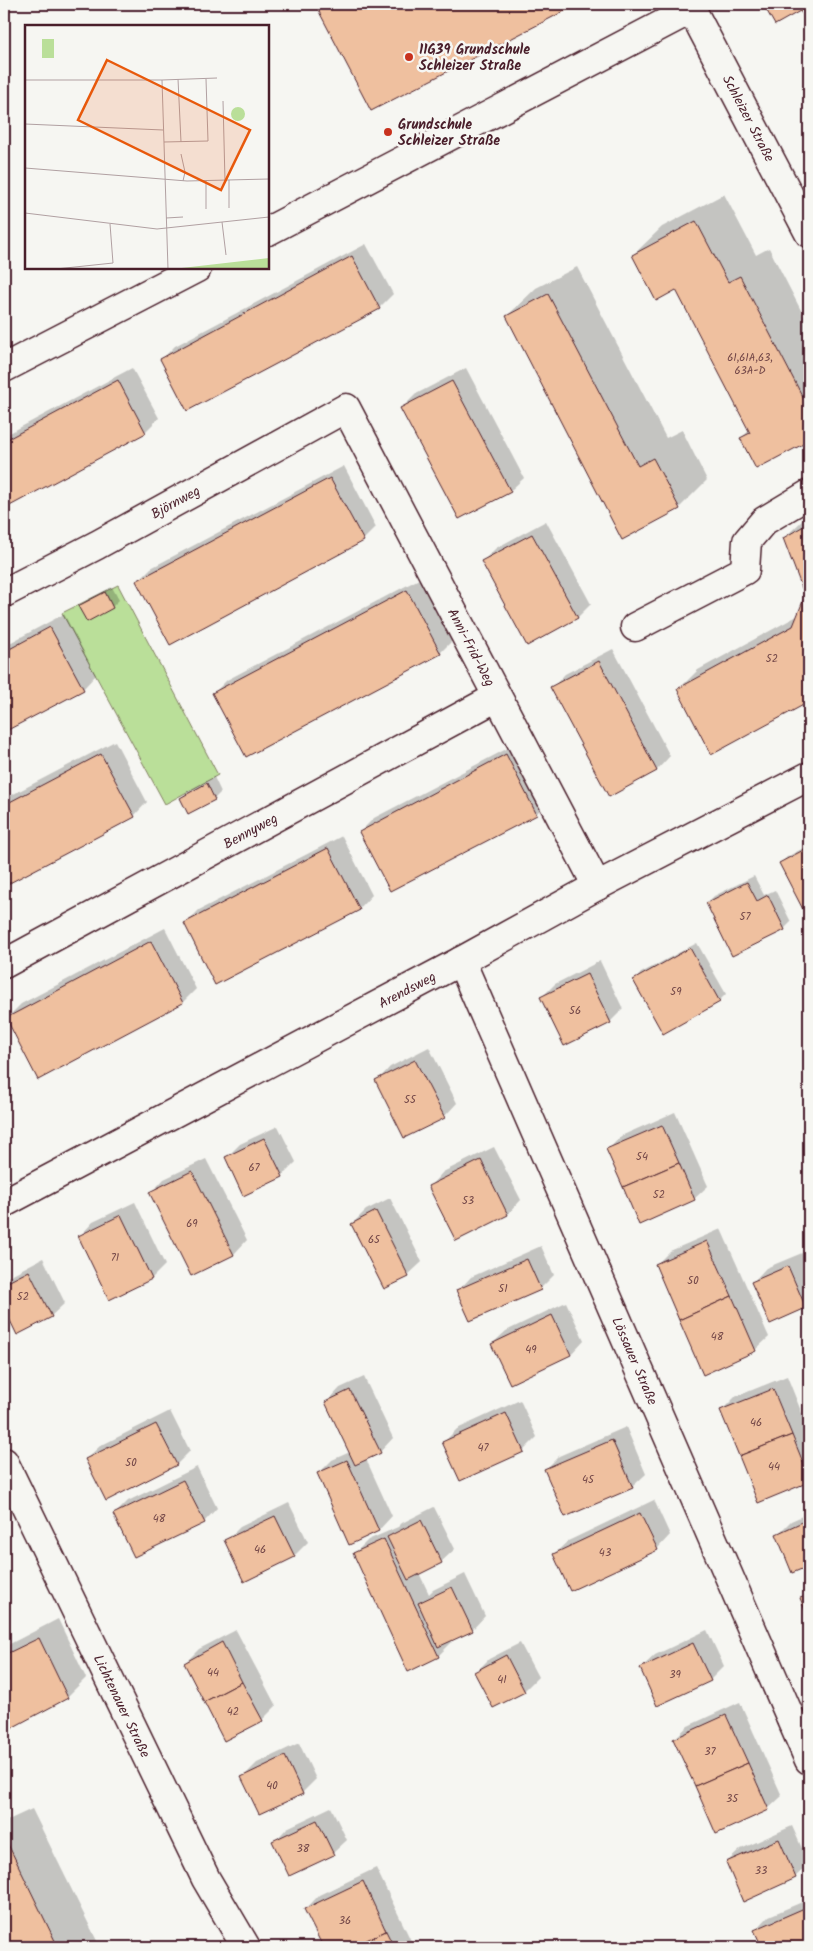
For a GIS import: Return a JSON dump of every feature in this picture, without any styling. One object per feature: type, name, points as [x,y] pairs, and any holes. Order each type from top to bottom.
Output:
[{"type":"street","name":"Schleizer Straße","points":[[690,7],[806,219]]},
{"type":"street","points":[[269,229],[690,7]]},
{"type":"street","points":[[4,368],[194,269]]},
{"type":"street","name":"Björnweg","points":[[4,593],[97,545],[346,408]]},
{"type":"street","name":"Anni-Frid-Weg","points":[[346,408],[597,886]]},
{"type":"street","points":[[635,627],[745,570],[747,541],[764,521],[809,494]]},
{"type":"street","name":"Bennyweg","points":[[4,964],[497,697]]},
{"type":"street","name":"Arendsweg","points":[[4,1203],[461,961],[597,886],[809,776]]},
{"type":"street","name":"Lössauer Straße","points":[[461,961],[809,1760]]},
{"type":"street","name":"Lichtenauer Straße","points":[[4,1462],[206,1879],[246,1947]]},
{"type":"green space","points":[[118,585],[218,775],[165,804],[62,613]]},
{"type":"building","name":"11G39 Grundschule Schleizer Straße","points":[[315,4],[578,4],[371,111]]},
{"type":"building","points":[[763,4],[809,4],[809,21],[800,11],[775,25]]},
{"type":"building","points":[[696,221],[728,282],[740,276],[809,409],[809,441],[756,469],[740,438],[750,433],[676,290],[656,301],[632,255]]},
{"type":"building","points":[[352,256],[380,309],[187,411],[160,359]]},
{"type":"building","points":[[548,294],[638,466],[653,458],[680,509],[622,540],[506,316]]},
{"type":"building","points":[[118,380],[146,433],[4,509],[4,441]]},
{"type":"building","points":[[452,381],[511,492],[459,519],[400,408]]},
{"type":"building","points":[[330,478],[364,541],[170,645],[136,581]]},
{"type":"building","points":[[809,523],[809,702],[711,755],[677,689],[793,626],[805,596],[783,538]]},
{"type":"building","points":[[532,534],[578,618],[527,646],[481,561]]},
{"type":"building","points":[[407,590],[441,654],[246,757],[212,693]]},
{"type":"building","points":[[105,592],[113,608],[87,622],[78,606]]},
{"type":"building","points":[[50,627],[84,690],[4,732],[4,652]]},
{"type":"building","points":[[599,661],[657,771],[609,797],[550,687]]},
{"type":"building","points":[[101,754],[135,817],[4,886],[4,805]]},
{"type":"building","points":[[506,754],[537,815],[390,891],[359,832]]},
{"type":"building","points":[[207,783],[215,800],[188,814],[180,798]]},
{"type":"building","points":[[809,847],[809,921],[779,863]]},
{"type":"building","points":[[328,848],[360,910],[215,985],[184,923]]},
{"type":"building","points":[[747,882],[757,901],[768,895],[785,930],[732,956],[706,903]]},
{"type":"building","points":[[151,941],[183,1003],[38,1080],[6,1018]]},
{"type":"building","points":[[690,948],[720,1002],[663,1034],[633,980]]},
{"type":"building","points":[[587,974],[611,1023],[564,1046],[540,997]]},
{"type":"building","points":[[415,1060],[445,1118],[404,1138],[375,1080]]},
{"type":"building","points":[[662,1125],[679,1163],[623,1187],[606,1149]]},
{"type":"building","points":[[264,1138],[283,1177],[243,1196],[225,1157]]},
{"type":"building","points":[[481,1160],[508,1215],[456,1241],[428,1186]]},
{"type":"building","points":[[679,1163],[695,1200],[639,1225],[623,1187]]},
{"type":"building","points":[[192,1171],[234,1255],[191,1276],[149,1192]]},
{"type":"building","points":[[376,1211],[409,1277],[384,1289],[351,1224]]},
{"type":"building","points":[[121,1215],[152,1279],[109,1300],[78,1236]]},
{"type":"building","points":[[707,1241],[732,1296],[679,1320],[655,1264]]},
{"type":"building","points":[[527,1259],[541,1290],[470,1321],[456,1290]]},
{"type":"building","points":[[788,1266],[806,1308],[770,1324],[751,1282]]},
{"type":"building","points":[[29,1271],[52,1317],[17,1335],[4,1308],[4,1284]]},
{"type":"building","points":[[732,1296],[756,1351],[703,1375],[679,1320]]},
{"type":"building","points":[[552,1315],[571,1355],[510,1384],[491,1344]]},
{"type":"building","points":[[773,1389],[792,1435],[739,1456],[720,1410]]},
{"type":"building","points":[[350,1390],[381,1453],[355,1465],[325,1402]]},
{"type":"building","points":[[506,1413],[524,1452],[460,1481],[442,1442]]},
{"type":"building","points":[[156,1424],[177,1465],[106,1501],[85,1459]]},
{"type":"building","points":[[792,1435],[809,1477],[809,1482],[758,1503],[739,1456]]},
{"type":"building","points":[[612,1440],[633,1488],[565,1517],[544,1469]]},
{"type":"building","points":[[347,1460],[379,1531],[349,1545],[317,1473]]},
{"type":"building","points":[[183,1480],[205,1523],[134,1557],[113,1514]]},
{"type":"building","points":[[640,1513],[658,1550],[570,1591],[553,1554]]},
{"type":"building","points":[[275,1516],[295,1557],[244,1582],[224,1540]]},
{"type":"building","points":[[809,1519],[809,1566],[792,1573],[776,1534]]},
{"type":"building","points":[[421,1520],[442,1563],[408,1580],[387,1537]]},
{"type":"building","points":[[384,1539],[439,1657],[408,1672],[353,1553]]},
{"type":"building","points":[[452,1587],[473,1631],[438,1647],[418,1603]]},
{"type":"building","points":[[809,1595],[809,1620],[800,1598]]},
{"type":"building","points":[[39,1638],[68,1698],[4,1732],[4,1655]]},
{"type":"building","points":[[222,1642],[242,1682],[204,1702],[184,1663]]},
{"type":"building","points":[[693,1643],[711,1681],[657,1706],[640,1668]]},
{"type":"building","points":[[506,1655],[525,1692],[493,1708],[474,1672]]},
{"type":"building","points":[[242,1682],[263,1721],[224,1741],[204,1702]]},
{"type":"building","points":[[726,1715],[748,1763],[695,1786],[673,1739]]},
{"type":"building","points":[[285,1756],[303,1794],[259,1814],[241,1777]]},
{"type":"building","points":[[748,1763],[769,1810],[716,1834],[695,1786]]},
{"type":"building","points":[[317,1820],[334,1855],[289,1876],[272,1841]]},
{"type":"building","points":[[4,1836],[58,1947],[4,1947]]},
{"type":"building","points":[[779,1839],[796,1878],[743,1902],[726,1862]]},
{"type":"building","points":[[363,1881],[386,1931],[352,1947],[323,1947],[304,1909]]},
{"type":"building","points":[[809,1906],[809,1947],[762,1947],[754,1930]]},
{"type":"building","points":[[386,1931],[394,1947],[352,1947]]},
{"type":"place","name":"11G39 Grundschule Schleizer Straße","points":[[409,57]]},
{"type":"place","name":"Grundschule Schleizer Straße","points":[[388,132]]}]
